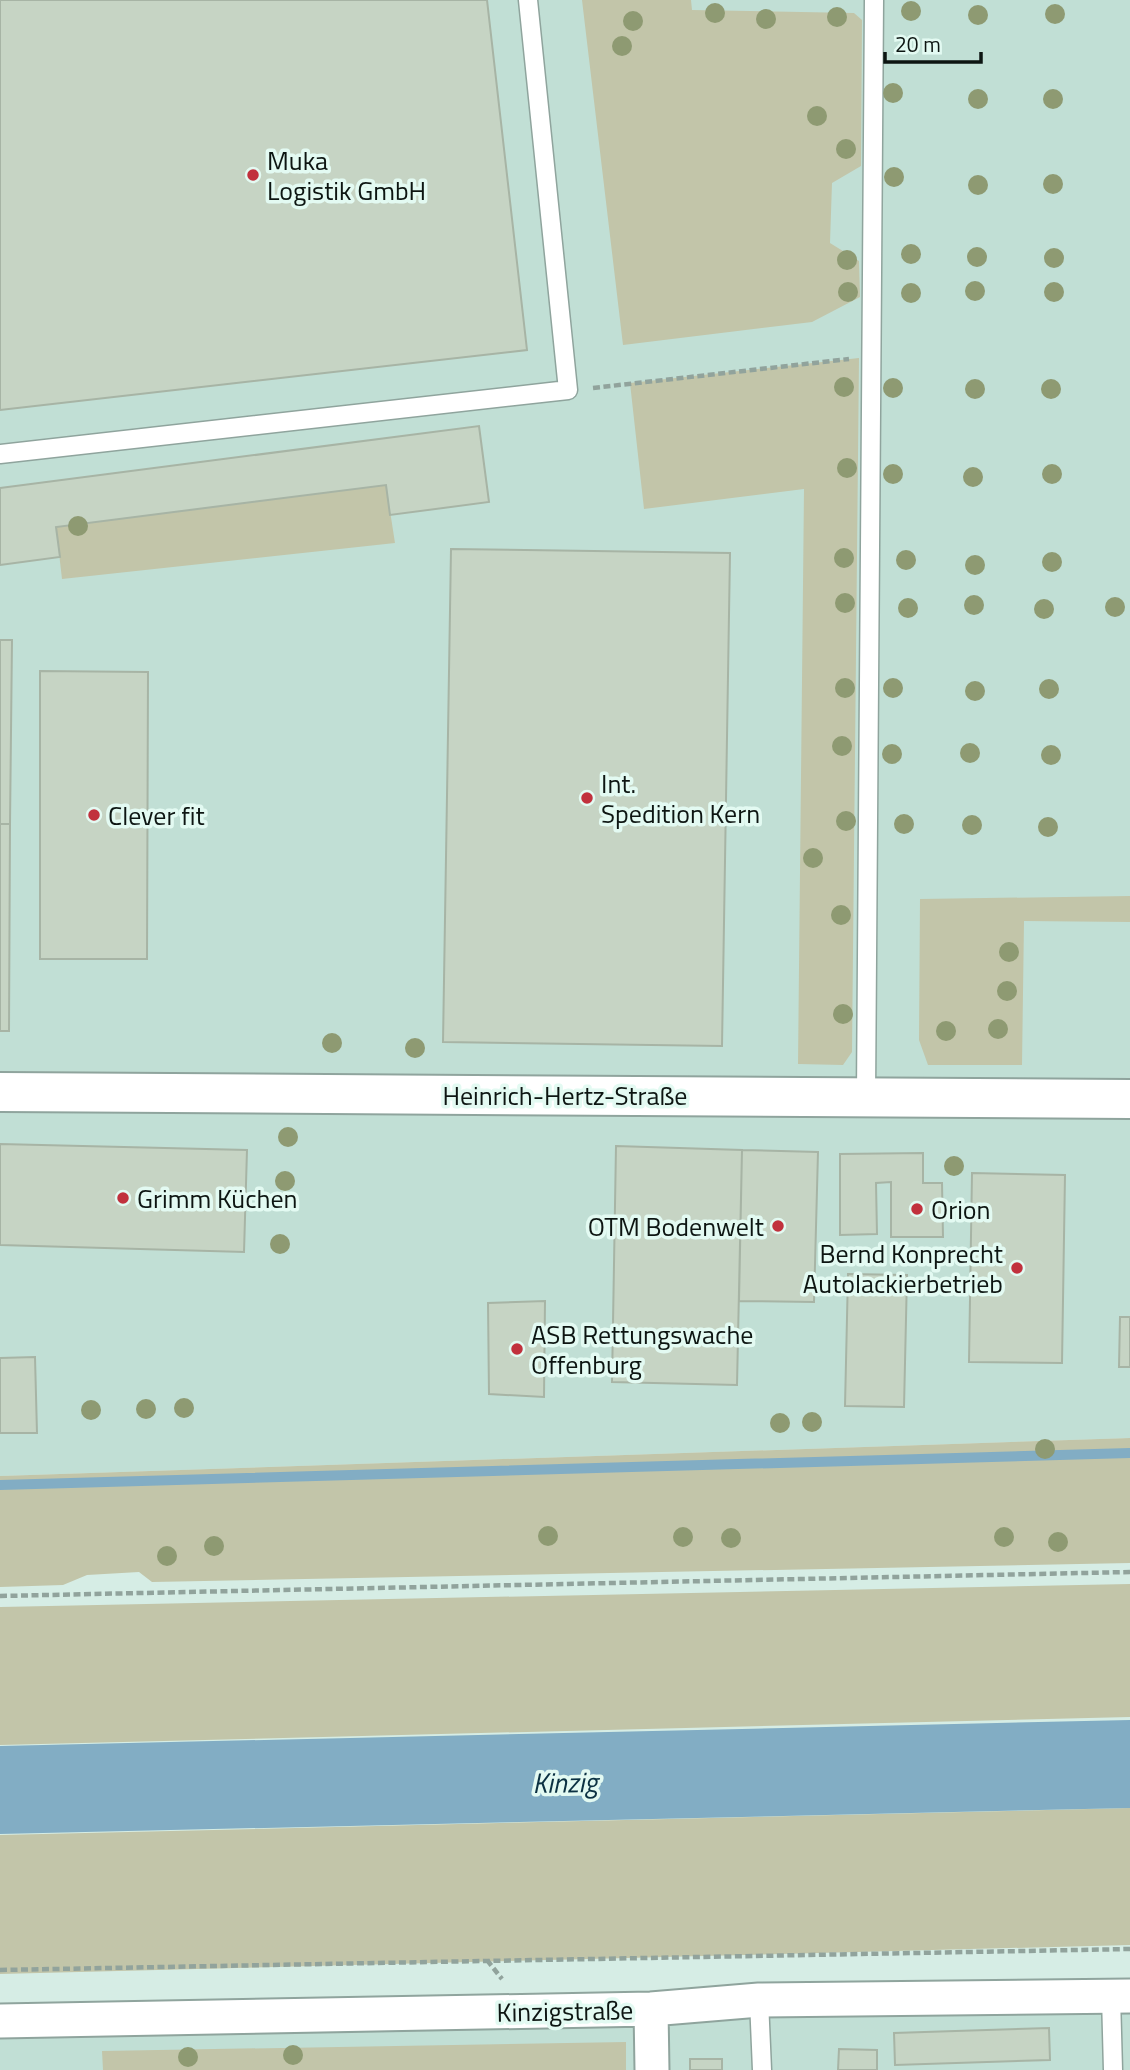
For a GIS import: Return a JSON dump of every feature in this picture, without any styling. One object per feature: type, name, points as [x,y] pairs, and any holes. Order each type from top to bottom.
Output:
[{"type":"street","name":"Heinrich-Hertz-Straße","points":[[0,1092],[866,1095],[1130,1099]]},
{"type":"street","name":"Kinzigstraße","points":[[0,2021],[650,2009],[759,2000],[1121,1996]]},
{"type":"street","points":[[650,2009],[652,2070]]},
{"type":"lane","points":[[0,454],[568,390],[528,0]]},
{"type":"lane","points":[[866,1095],[874,0]]},
{"type":"lane","points":[[1113,2070],[1121,1996]]},
{"type":"lane","points":[[759,2000],[762,2070]]},
{"type":"path","points":[[568,390],[871,357]]},
{"type":"path","points":[[0,1596],[1130,1572]]},
{"type":"path","points":[[0,1970],[1130,1949]]},
{"type":"shaded area","points":[[0,0],[1130,0],[1130,1438],[0,1476]]},
{"type":"shaded area","points":[[582,0],[691,0],[692,10],[854,13],[862,20],[861,166],[832,183],[830,243],[859,261],[860,297],[812,322],[623,345]]},
{"type":"shaded area","points":[[859,358],[852,1052],[843,1065],[798,1064],[804,489],[644,509],[630,383]]},
{"type":"shaded area","points":[[386,485],[395,543],[62,579],[56,527]]},
{"type":"shaded area","points":[[1130,896],[1130,922],[1024,921],[1022,1065],[928,1065],[919,1040],[920,899]]},
{"type":"shaded area","points":[[1130,1438],[1130,1563],[152,1582],[139,1572],[87,1575],[63,1585],[0,1587],[0,1476]]},
{"type":"shaded area","points":[[1130,1584],[1130,1717],[0,1745],[0,1607]]},
{"type":"shaded area","points":[[1130,1808],[1130,1945],[0,1974],[0,1835]]},
{"type":"shaded area","points":[[1130,1986],[1130,2070],[0,2070],[0,2026]]},
{"type":"shaded area","points":[[626,2042],[626,2070],[103,2070],[102,2051]]},
{"type":"water","name":"Kinzig","points":[[1130,1720],[1130,1808],[0,1834],[0,1746]]},
{"type":"building","name":"Muka Logistik GmbH","points":[[0,0],[487,0],[527,350],[0,410]]},
{"type":"building","points":[[479,426],[489,502],[390,515],[386,485],[56,527],[60,557],[0,565],[0,488]]},
{"type":"building","name":"Int. Spedition Kern","points":[[451,549],[730,553],[722,1046],[443,1042]]},
{"type":"building","points":[[0,640],[12,640],[10,824],[0,824]]},
{"type":"building","name":"Clever fit","points":[[40,671],[148,672],[147,959],[40,959]]},
{"type":"building","points":[[0,824],[10,824],[9,1031],[0,1031]]},
{"type":"building","name":"Grimm Küchen","points":[[0,1144],[247,1150],[244,1252],[0,1245]]},
{"type":"building","points":[[616,1146],[742,1150],[737,1385],[612,1382]]},
{"type":"building","name":"OTM Bodenwelt","points":[[742,1150],[818,1152],[814,1302],[739,1301]]},
{"type":"building","name":"Orion","points":[[923,1153],[923,1183],[942,1183],[943,1237],[891,1237],[891,1182],[876,1183],[877,1234],[840,1235],[840,1154]]},
{"type":"building","name":"Bernd Konprecht Autolackierbetrieb","points":[[972,1173],[1065,1175],[1062,1363],[969,1362]]},
{"type":"building","points":[[848,1274],[907,1275],[904,1407],[845,1406]]},
{"type":"building","name":"ASB Rettungswache Offenburg","points":[[545,1301],[544,1397],[489,1394],[488,1303]]},
{"type":"building","points":[[1120,1317],[1130,1317],[1130,1367],[1119,1367]]},
{"type":"building","points":[[35,1357],[37,1433],[0,1433],[0,1358]]},
{"type":"building","points":[[1049,2028],[1050,2060],[895,2065],[894,2033]]},
{"type":"building","points":[[839,2049],[877,2050],[877,2070],[838,2070]]},
{"type":"building","points":[[690,2059],[722,2059],[722,2070],[690,2070]]},
{"type":"waterway","points":[[0,1485],[1130,1453]]},
{"type":"place","name":"Muka Logistik GmbH","points":[[253,175]]},
{"type":"place","name":"Int. Spedition Kern","points":[[587,798]]},
{"type":"place","name":"Clever fit","points":[[94,815]]},
{"type":"place","name":"Grimm Küchen","points":[[123,1198]]},
{"type":"place","name":"Orion","points":[[917,1209]]},
{"type":"place","name":"OTM Bodenwelt","points":[[778,1226]]},
{"type":"place","name":"Bernd Konprecht Autolackierbetrieb","points":[[1017,1268]]},
{"type":"place","name":"ASB Rettungswache Offenburg","points":[[517,1349]]}]
